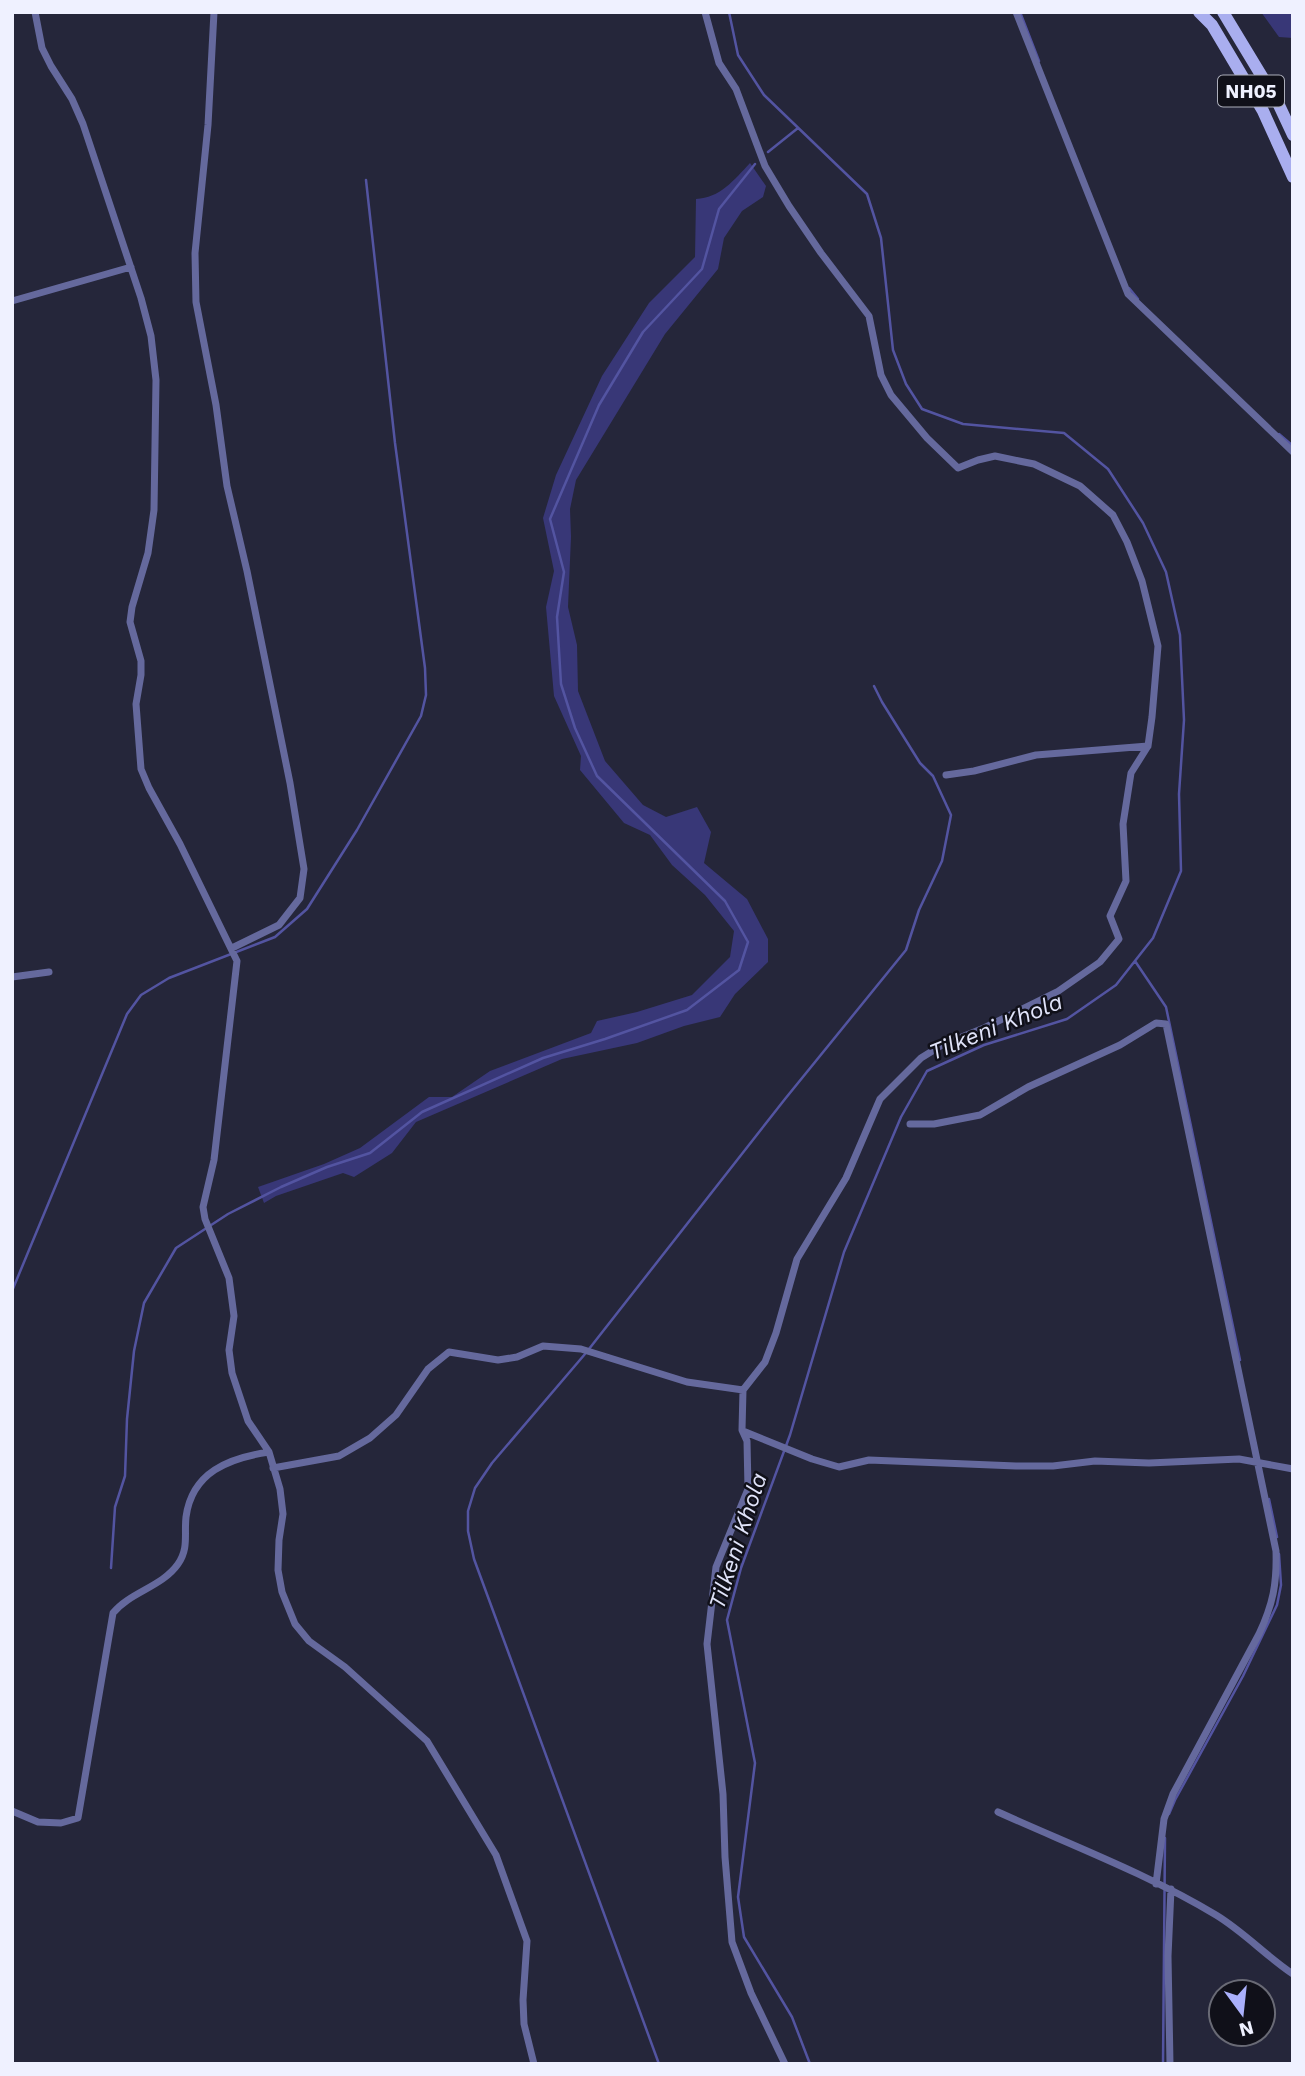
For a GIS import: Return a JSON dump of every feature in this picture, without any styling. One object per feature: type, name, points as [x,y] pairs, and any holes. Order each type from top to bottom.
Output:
[{"type":"main road","name":"NH05","points":[[1199,12],[1212,24],[1264,111],[1293,177]]},
{"type":"main road","name":"NH05","points":[[1223,12],[1278,103],[1293,135]]},
{"type":"street","points":[[35,12],[42,48],[72,99],[83,124],[131,267],[151,337],[156,380],[154,510],[148,553],[130,622],[141,661],[136,704],[141,769],[237,961],[214,1160],[203,1207],[210,1233],[229,1278],[234,1316],[229,1350],[232,1373],[248,1421],[269,1452],[280,1489],[284,1514],[278,1540],[278,1570],[282,1592],[295,1624],[309,1641],[345,1667],[427,1741],[496,1855],[527,1941],[524,2024],[534,2064]]},
{"type":"street","points":[[215,12],[208,125],[195,253],[196,302],[228,486],[290,783],[304,869],[300,898],[279,925],[232,948]]},
{"type":"street","points":[[705,12],[719,63],[736,89],[765,166],[789,206],[869,316],[881,375],[891,395],[927,438],[958,468],[995,456],[1034,464],[1080,486],[1113,515],[1142,581],[1158,646],[1148,746],[1131,773],[1123,824],[1126,881],[1110,916],[1119,939],[1100,962],[1057,992],[984,1028],[942,1045],[921,1058],[880,1098],[846,1178],[797,1259],[776,1334],[765,1362],[743,1390],[742,1430],[747,1441],[748,1489],[716,1567],[707,1644],[723,1794],[725,1857],[733,1942],[751,1993],[785,2064]]},
{"type":"street","points":[[1016,12],[1128,294],[1293,452]]},
{"type":"street","points":[[12,301],[131,267]]},
{"type":"street","points":[[946,775],[974,771],[1036,755],[1148,746]]},
{"type":"street","points":[[12,977],[48,972]]},
{"type":"street","points":[[910,1124],[934,1124],[979,1115],[1028,1087],[1120,1045],[1156,1023],[1166,1024],[1276,1551],[1277,1582],[1270,1610],[1173,1794],[1164,1819],[1163,1886],[1168,1956],[1170,2064]]},
{"type":"street","points":[[273,1468],[339,1456],[370,1438],[396,1415],[428,1369],[449,1352],[498,1360],[517,1357],[543,1346],[581,1349],[687,1382],[743,1390]]},
{"type":"street","points":[[742,1430],[811,1459],[839,1467],[869,1460],[1053,1466],[1095,1461],[1149,1463],[1240,1459],[1293,1469]]},
{"type":"street","points":[[12,1811],[38,1822],[61,1823],[78,1818],[113,1613],[120,1604],[160,1581],[177,1566],[186,1550],[186,1520],[190,1499],[202,1482],[219,1466],[240,1456],[269,1452]]},
{"type":"street","points":[[998,1812],[1163,1886],[1244,1933],[1293,1974]]},
{"type":"shaded area","points":[[1261,12],[1293,12],[1293,38],[1279,37]]},
{"type":"shaded area","points":[[750,163],[766,186],[763,197],[742,211],[724,238],[718,269],[665,334],[576,480],[570,509],[568,607],[577,645],[578,691],[605,761],[643,805],[666,817],[697,807],[711,832],[704,863],[747,899],[768,939],[768,962],[735,994],[720,1017],[684,1026],[637,1043],[562,1059],[416,1122],[392,1153],[354,1177],[343,1173],[276,1196],[264,1203],[258,1187],[360,1148],[429,1097],[452,1097],[490,1071],[591,1033],[597,1021],[692,995],[730,957],[734,931],[705,895],[672,865],[650,835],[624,823],[580,770],[581,756],[554,696],[546,607],[554,571],[543,518],[556,475],[602,376],[649,303],[695,257],[696,199],[719,192]]},
{"type":"waterway","name":"Tilkeni Khola","points":[[729,12],[738,55],[764,95],[867,194],[881,238],[893,350],[906,384],[922,409],[963,424],[1064,433],[1108,469],[1143,523],[1166,572],[1180,635],[1184,720],[1179,794],[1181,871],[1153,938],[1116,985],[1067,1019],[984,1045],[927,1071],[901,1117],[844,1252],[790,1435],[741,1568],[727,1620],[755,1763],[738,1897],[744,1937],[792,2017],[810,2064]]},
{"type":"waterway","points":[[1020,12],[1039,61]]},
{"type":"waterway","points":[[768,152],[798,128]]},
{"type":"waterway","points":[[111,1568],[115,1507],[125,1476],[134,1351],[144,1303],[176,1248],[228,1214],[281,1187],[327,1167],[370,1153],[422,1112],[543,1058],[687,1010],[739,970],[748,942],[725,901],[597,776],[575,728],[561,684],[557,617],[564,572],[550,519],[599,405],[643,332],[702,269],[719,209],[755,164]]},
{"type":"waterway","points":[[12,1291],[127,1014],[141,995],[169,978],[275,937],[307,909],[357,830],[421,716],[426,695],[425,668],[395,443],[366,180]]},
{"type":"waterway","points":[[1129,288],[1138,299]]},
{"type":"waterway","points":[[1279,434],[1293,446]]},
{"type":"waterway","points":[[589,1349],[906,950],[919,910],[942,861],[951,815],[933,776],[920,763],[874,686]]},
{"type":"waterway","points":[[1135,961],[1166,1007],[1240,1360]]},
{"type":"waterway","points":[[585,1354],[492,1463],[475,1488],[468,1511],[468,1531],[474,1559],[659,2064]]},
{"type":"waterway","points":[[1269,1499],[1277,1537]]},
{"type":"waterway","points":[[1169,1814],[1243,1676],[1277,1605],[1281,1585],[1279,1554]]},
{"type":"waterway","points":[[1163,2064],[1165,1838]]}]
